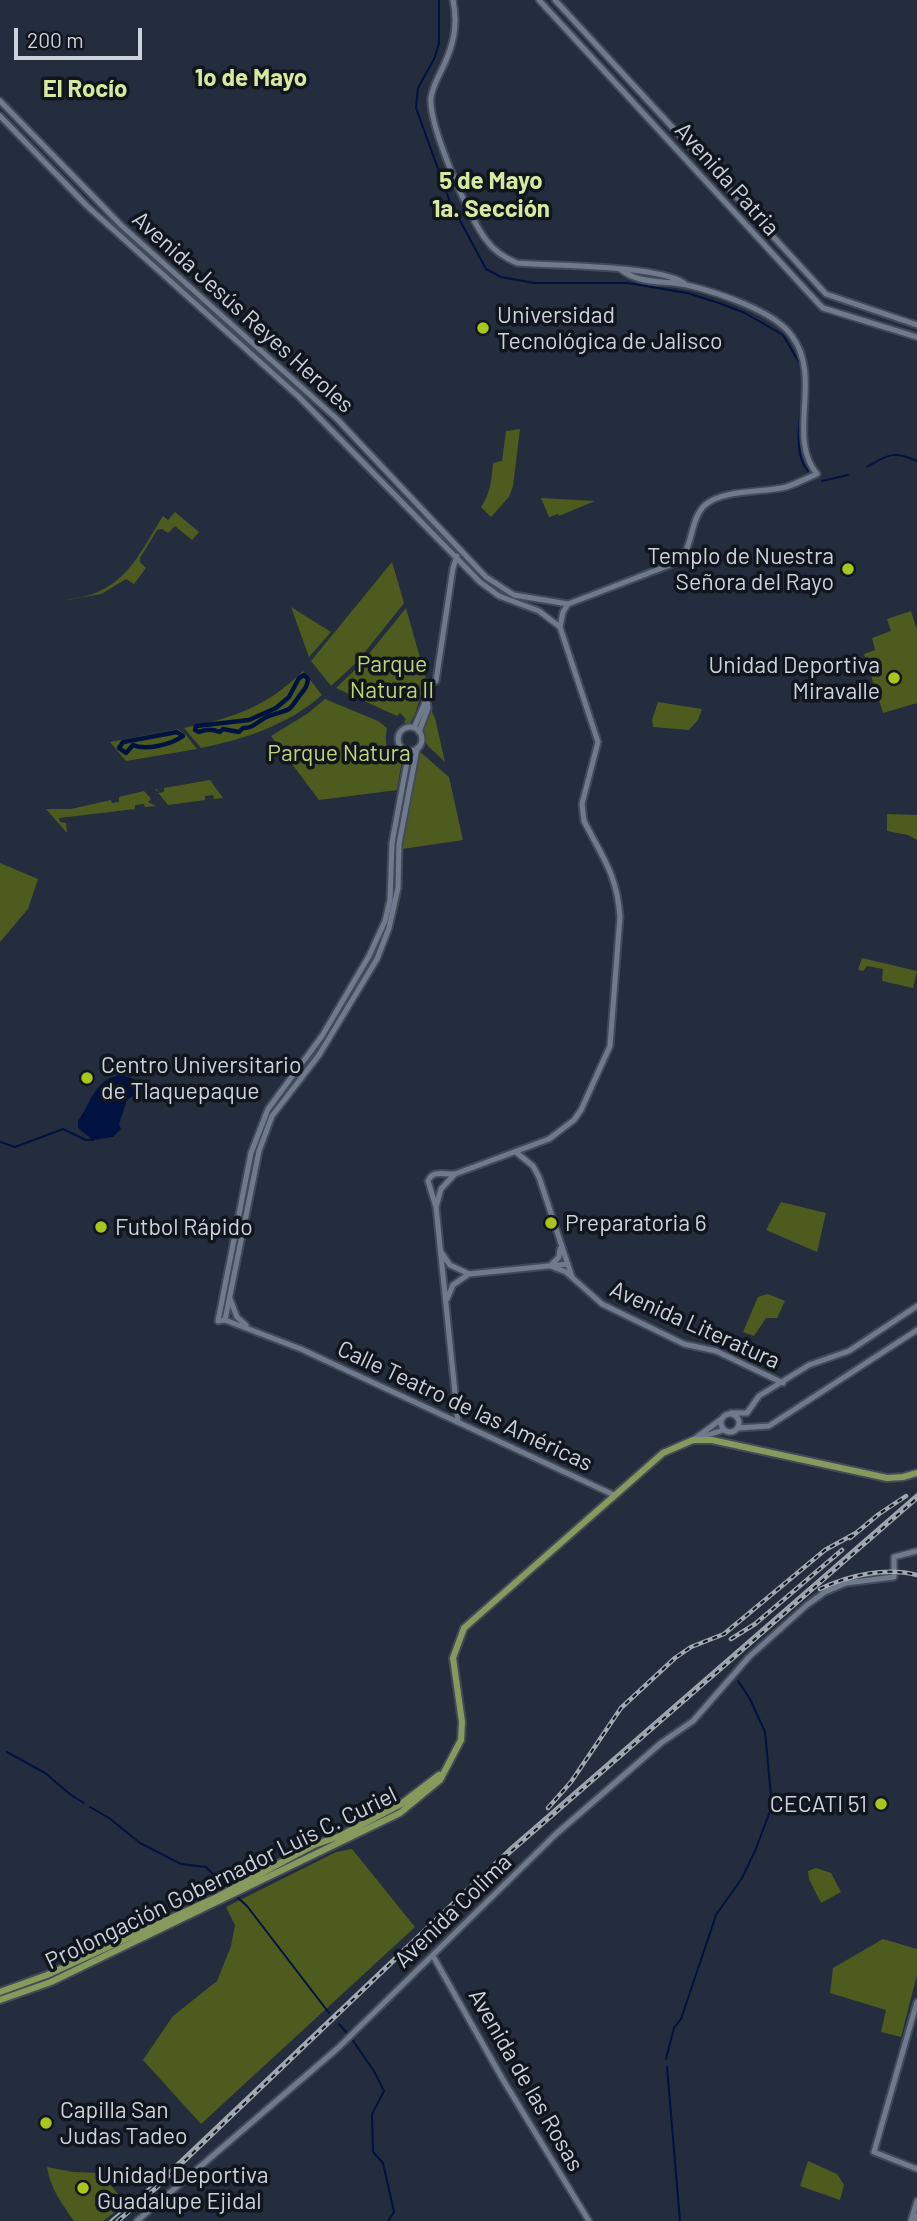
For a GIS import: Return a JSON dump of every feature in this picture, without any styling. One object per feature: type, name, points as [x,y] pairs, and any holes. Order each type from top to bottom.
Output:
[{"type":"main road","points":[[693,1440],[717,1441],[887,1478],[917,1473]]},
{"type":"main road","name":"Prolongación Gobernador Luis C. Curiel","points":[[0,2000],[51,1982],[400,1813],[440,1780],[461,1740],[462,1722],[453,1658],[464,1628],[663,1453],[693,1440]]},
{"type":"main road","name":"Prolongación Gobernador Luis C. Curiel","points":[[0,1992],[47,1975],[216,1897],[314,1845],[340,1836],[401,1804],[446,1770]]},
{"type":"street","points":[[453,0],[456,31],[449,55],[434,86],[431,108],[437,132],[460,188],[485,239],[502,256],[517,263],[620,269],[639,280],[686,285],[739,303],[778,322],[793,337],[802,354],[806,373],[805,454],[817,474],[785,487],[736,494],[710,502],[696,519],[685,555],[680,560],[568,604],[561,617],[559,626],[598,742],[582,813],[615,882],[619,897],[620,917],[610,1046],[574,1120],[549,1139],[456,1174],[431,1175],[428,1181],[436,1207],[458,1422]]},
{"type":"street","name":"Avenida Patria","points":[[539,0],[818,303],[824,308],[917,337]]},
{"type":"street","name":"Avenida Patria","points":[[555,0],[826,294],[917,326]]},
{"type":"street","name":"Avenida Jesús Reyes Heroles","points":[[0,101],[122,226],[337,419],[486,577],[508,592],[537,600],[568,604]]},
{"type":"street","name":"Avenida Jesús Reyes Heroles","points":[[0,116],[87,206],[299,397],[480,582],[499,596],[537,610],[559,626]]},
{"type":"street","points":[[299,397],[306,391]]},
{"type":"street","points":[[417,730],[428,708],[428,686],[436,681],[456,557],[461,551]]},
{"type":"street","points":[[409,751],[399,743],[399,735],[404,729],[417,730]]},
{"type":"street","points":[[409,751],[392,843],[390,900],[385,921],[369,956],[322,1036],[275,1099],[257,1132],[218,1321],[225,1320],[259,1151],[266,1129],[279,1105],[328,1040],[377,959],[389,928],[397,896],[399,844],[408,791],[417,748],[422,740],[417,730]]},
{"type":"street","points":[[409,751],[417,748]]},
{"type":"street","points":[[400,792],[408,791]]},
{"type":"street","points":[[517,1153],[533,1166],[539,1177],[573,1280]]},
{"type":"street","points":[[436,1207],[446,1179],[439,1173]]},
{"type":"street","points":[[431,1189],[443,1186],[456,1174]]},
{"type":"street","points":[[551,1267],[559,1257],[559,1242]]},
{"type":"street","points":[[439,1249],[455,1269],[469,1274],[568,1264]]},
{"type":"street","points":[[440,1265],[447,1262]]},
{"type":"street","name":"Avenida Literatura","points":[[551,1267],[566,1272],[602,1304],[684,1344],[716,1351],[783,1383]]},
{"type":"street","points":[[445,1303],[455,1282],[455,1269]]},
{"type":"street","points":[[442,1280],[447,1284],[469,1274]]},
{"type":"street","points":[[230,1296],[237,1317],[250,1329]]},
{"type":"street","points":[[693,1440],[726,1414],[746,1414],[760,1396],[808,1365],[849,1351],[917,1306]]},
{"type":"street","name":"Calle Teatro de las Américas","points":[[225,1320],[301,1349],[614,1495]]},
{"type":"street","points":[[693,1440],[723,1430],[730,1432],[738,1428],[769,1426],[917,1330]]},
{"type":"street","points":[[731,1413],[738,1419],[738,1428]]},
{"type":"street","points":[[720,1420],[723,1430]]},
{"type":"street","name":"Avenida Colima","points":[[137,2221],[350,2036],[556,1834],[661,1743],[693,1721],[749,1657],[787,1622],[833,1588],[853,1581],[894,1577],[894,1557],[917,1551]]},
{"type":"street","name":"Avenida de las Rosas","points":[[433,1956],[502,2078],[589,2221]]},
{"type":"street","points":[[917,2002],[874,2152],[917,2169]]},
{"type":"street","points":[[913,2221],[917,2201]]},
{"type":"street","points":[[913,2221],[917,2216]]},
{"type":"green space","points":[[520,429],[513,486],[509,497],[491,517],[481,507],[488,492],[493,463],[502,461],[506,431]]},
{"type":"green space","points":[[541,498],[595,501],[559,516],[549,517]]},
{"type":"green space","points":[[175,512],[199,532],[192,540],[175,526],[168,533],[162,529],[157,530],[140,558],[146,568],[134,584],[126,579],[101,594],[62,601],[91,595],[111,585],[137,558],[163,516],[168,520]]},
{"type":"green space","points":[[392,562],[404,603],[357,662],[331,686],[311,661]]},
{"type":"green space","points":[[291,607],[331,632],[309,657]]},
{"type":"green space","name":"Parque Natura II","points":[[406,608],[426,679],[409,725],[404,722],[406,719],[400,713],[397,716],[336,688],[360,665]]},
{"type":"green space","name":"Unidad Deportiva Miravalle","points":[[911,611],[917,630],[917,703],[883,713],[864,654],[875,650],[872,638],[891,631],[887,619]]},
{"type":"green space","points":[[303,671],[322,695],[280,723],[250,735],[201,748],[184,728],[248,709],[276,694]]},
{"type":"green space","name":"Parque Natura","points":[[325,699],[378,721],[387,728],[387,748],[392,755],[402,760],[397,790],[319,800],[271,736],[307,714]]},
{"type":"green space","points":[[658,702],[702,709],[698,720],[689,730],[653,727],[652,720]]},
{"type":"green space","points":[[431,710],[445,762],[428,746],[422,735]]},
{"type":"green space","points":[[178,729],[197,749],[126,761],[110,742]]},
{"type":"green space","points":[[418,750],[449,777],[463,840],[402,849]]},
{"type":"green space","points":[[210,780],[223,798],[205,796],[205,800],[168,805],[158,793],[164,792],[164,788]]},
{"type":"green space","points":[[144,791],[151,799],[148,802],[156,806],[135,805],[135,809],[59,818],[60,822],[66,823],[67,833],[46,809],[71,809],[111,800],[112,803],[119,802],[119,797]]},
{"type":"green space","points":[[887,814],[917,815],[917,840],[908,835],[887,831]]},
{"type":"green space","points":[[0,863],[38,879],[28,909],[0,942]]},
{"type":"green space","points":[[862,958],[917,971],[913,988],[882,981],[883,969],[867,966],[863,971],[858,970]]},
{"type":"green space","points":[[781,1202],[826,1213],[817,1252],[766,1230]]},
{"type":"green space","points":[[768,1294],[785,1301],[777,1318],[766,1318],[754,1336],[743,1332],[758,1297]]},
{"type":"green space","points":[[352,1849],[415,1927],[201,2124],[143,2060],[173,2016],[217,1981],[231,1946],[235,1925],[226,1907],[336,1852]]},
{"type":"green space","points":[[816,1868],[831,1873],[841,1892],[821,1903],[809,1879],[808,1871]]},
{"type":"green space","points":[[883,1939],[917,1949],[917,1975],[901,2037],[881,2032],[886,2010],[830,1993],[833,1968]]},
{"type":"green space","points":[[808,2161],[837,2174],[844,2185],[840,2200],[800,2186]]},
{"type":"green space","name":"Unidad Deportiva Guadalupe Ejidal","points":[[47,2167],[101,2173],[126,2204],[103,2221],[74,2221],[54,2189]]},
{"type":"shaded area","points":[[121,1075],[134,1079],[141,1085],[141,1090],[127,1100],[119,1124],[121,1129],[113,1137],[93,1140],[78,1128],[78,1121],[99,1086],[112,1077]]},
{"type":"waterway","points":[[439,0],[439,43],[435,57],[418,88],[416,108],[450,202],[486,269],[501,277],[534,283],[628,283],[687,293],[719,303],[745,313],[783,335],[800,364],[802,375]]},
{"type":"waterway","points":[[803,388],[799,443],[800,454],[808,471]]},
{"type":"waterway","points":[[867,467],[891,455],[917,461]]},
{"type":"waterway","points":[[822,481],[848,475]]},
{"type":"waterway","points":[[304,675],[308,679],[306,686],[288,710],[265,718],[239,732],[223,729],[220,732],[195,730],[196,726],[249,720],[276,708],[289,697],[299,678],[304,675]]},
{"type":"waterway","points":[[177,732],[183,736],[166,744],[152,747],[133,745],[126,753],[119,748],[123,742],[177,732]]},
{"type":"waterway","points":[[0,1142],[15,1147],[63,1129],[86,1140],[93,1140]]},
{"type":"waterway","points":[[666,2059],[674,2028],[681,2019],[716,1915],[742,1878],[772,1806],[765,1732],[750,1699],[738,1681]]},
{"type":"waterway","points":[[7,1752],[45,1773],[84,1803]]},
{"type":"waterway","points":[[90,1807],[109,1818],[140,1843],[181,1864],[206,1867],[226,1887]]},
{"type":"waterway","points":[[237,1897],[247,1906],[329,2013]]},
{"type":"waterway","points":[[339,2024],[348,2034]]},
{"type":"waterway","points":[[351,2038],[384,2091],[372,2114],[373,2152],[383,2163],[394,2212],[388,2221]]},
{"type":"waterway","points":[[667,2067],[680,2221]]},
{"type":"tram line","points":[[110,2221],[169,2171],[511,1847],[917,1494]]},
{"type":"railway","points":[[850,1538],[906,1496]]},
{"type":"railway","points":[[118,2221],[156,2188],[479,1879],[917,1498]]},
{"type":"railway","points":[[548,1808],[571,1782],[621,1708],[675,1658],[691,1647],[724,1634],[825,1550],[856,1533]]},
{"type":"railway","points":[[731,1639],[755,1624],[842,1550]]},
{"type":"railway","points":[[820,1589],[843,1580],[880,1572],[917,1575]]},
{"type":"place","name":"Universidad Tecnológica de Jalisco","points":[[483,328]]},
{"type":"place","name":"Templo de Nuestra Señora del Rayo","points":[[848,569]]},
{"type":"place","name":"Unidad Deportiva Miravalle","points":[[894,678]]},
{"type":"place","name":"Centro Universitario de Tlaquepaque","points":[[87,1078]]},
{"type":"place","name":"Preparatoria 6","points":[[551,1223]]},
{"type":"place","name":"Futbol Rápido","points":[[101,1227]]},
{"type":"place","name":"CECATI 51","points":[[881,1804]]},
{"type":"place","name":"Capilla San Judas Tadeo","points":[[46,2123]]},
{"type":"place","name":"Unidad Deportiva Guadalupe Ejidal","points":[[83,2188]]},
{"type":"district","name":"1o de Mayo","points":[[251,78]]},
{"type":"district","name":"El Rocío","points":[[85,89]]},
{"type":"district","name":"5 de Mayo 1a. Sección","points":[[491,195]]}]
